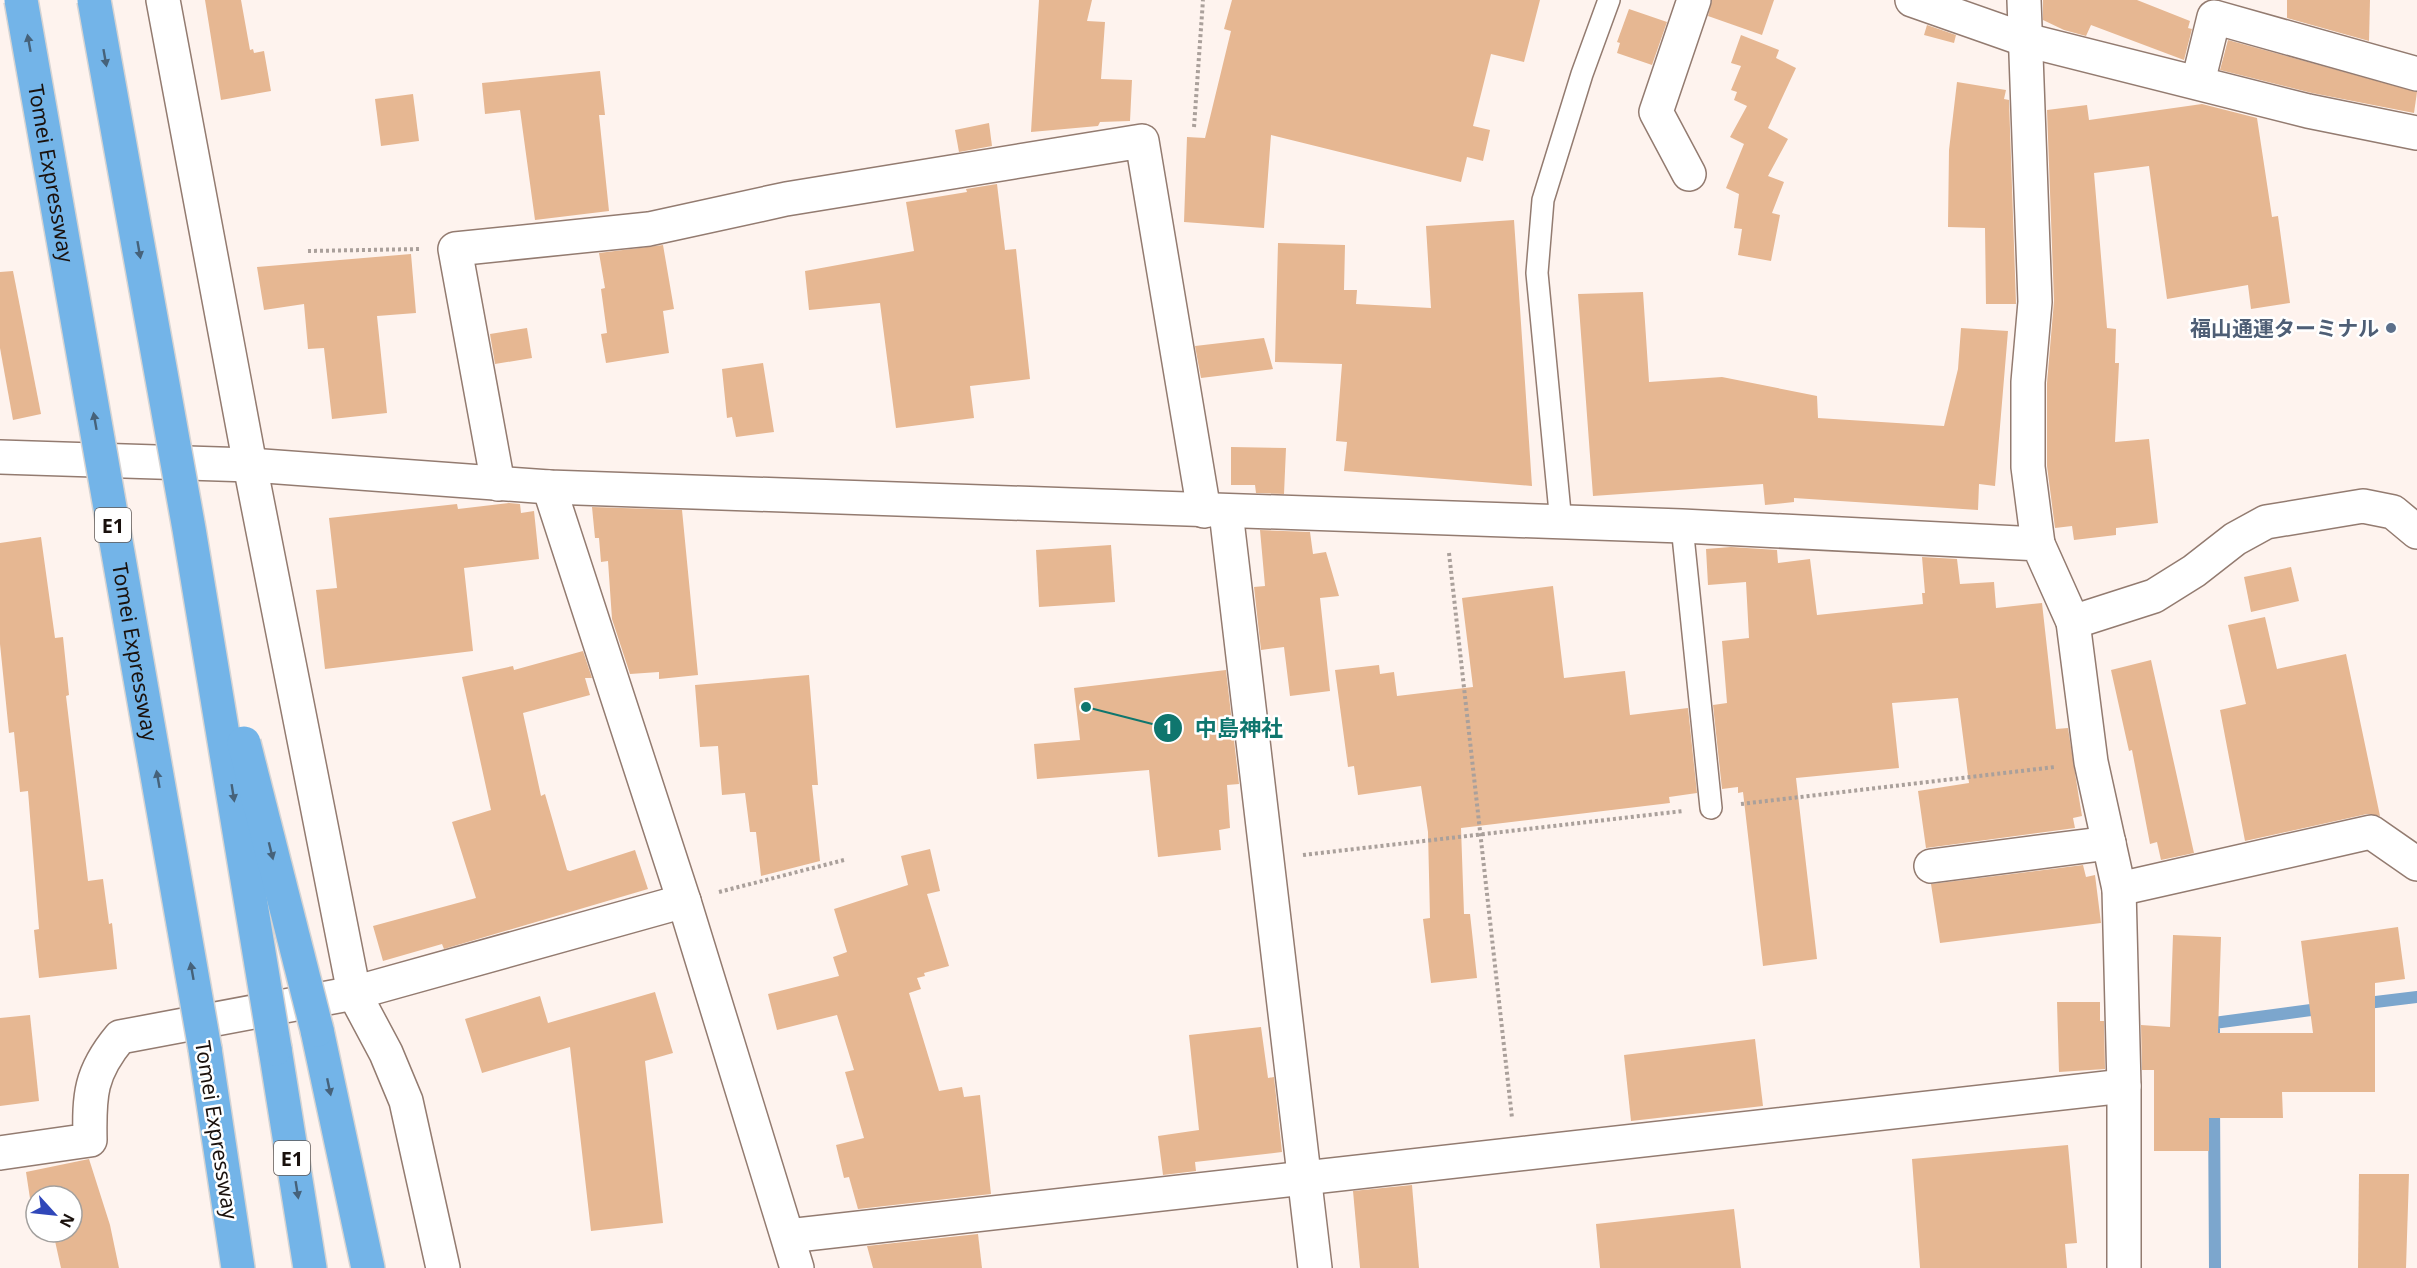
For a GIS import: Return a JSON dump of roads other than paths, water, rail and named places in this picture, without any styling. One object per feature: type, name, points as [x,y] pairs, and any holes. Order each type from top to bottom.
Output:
[{"type":"highway","name":"Tomei Expressway","points":[[21,0],[205,1049],[238,1268]]},
{"type":"highway","name":"E1","points":[[94,0],[189,530],[310,1268]]},
{"type":"highway","points":[[189,530],[317,1030],[368,1268]]},
{"type":"street","points":[[163,0],[250,465],[354,993],[386,1053],[406,1101],[443,1268]]},
{"type":"street","points":[[1689,174],[1656,112],[1694,0]]},
{"type":"street","points":[[1912,0],[2026,40],[2308,111],[2417,133]]},
{"type":"street","points":[[2024,0],[2035,302],[2028,382],[2028,467],[2038,544],[2073,622],[2091,762],[2119,889],[2124,1086],[2124,1268]]},
{"type":"street","points":[[2198,82],[2214,17],[2417,74]]},
{"type":"street","points":[[498,484],[455,249],[649,229],[786,199],[1142,141],[1215,512],[1315,1268]]},
{"type":"street","points":[[0,457],[250,465],[549,487],[1446,520],[1682,526],[2038,544]]},
{"type":"street","points":[[549,487],[684,901],[797,1268]]},
{"type":"street","points":[[2073,622],[2154,596],[2194,571],[2235,539],[2266,522],[2363,506],[2393,512],[2417,532]]},
{"type":"street","points":[[2119,889],[2371,831],[2417,864]]},
{"type":"street","points":[[1931,866],[2109,843]]},
{"type":"street","points":[[0,1153],[90,1140],[93,1082],[102,1058],[120,1037],[354,993],[684,901]]},
{"type":"street","points":[[788,1236],[2124,1086]]},
{"type":"lane","points":[[1561,523],[1538,273],[1543,200],[1582,74],[1609,0]]},
{"type":"lane","points":[[1682,526],[1711,808]]},
{"type":"waterway","points":[[2359,1004],[2417,997]]},
{"type":"waterway","points":[[2214,1033],[2214,1023],[2326,1008]]},
{"type":"waterway","points":[[2214,1101],[2215,1268]]},
{"type":"place","name":"福山通運ターミナル","points":[[2391,328]]},
{"type":"place","name":"中島神社","points":[[1086,707]]}]
